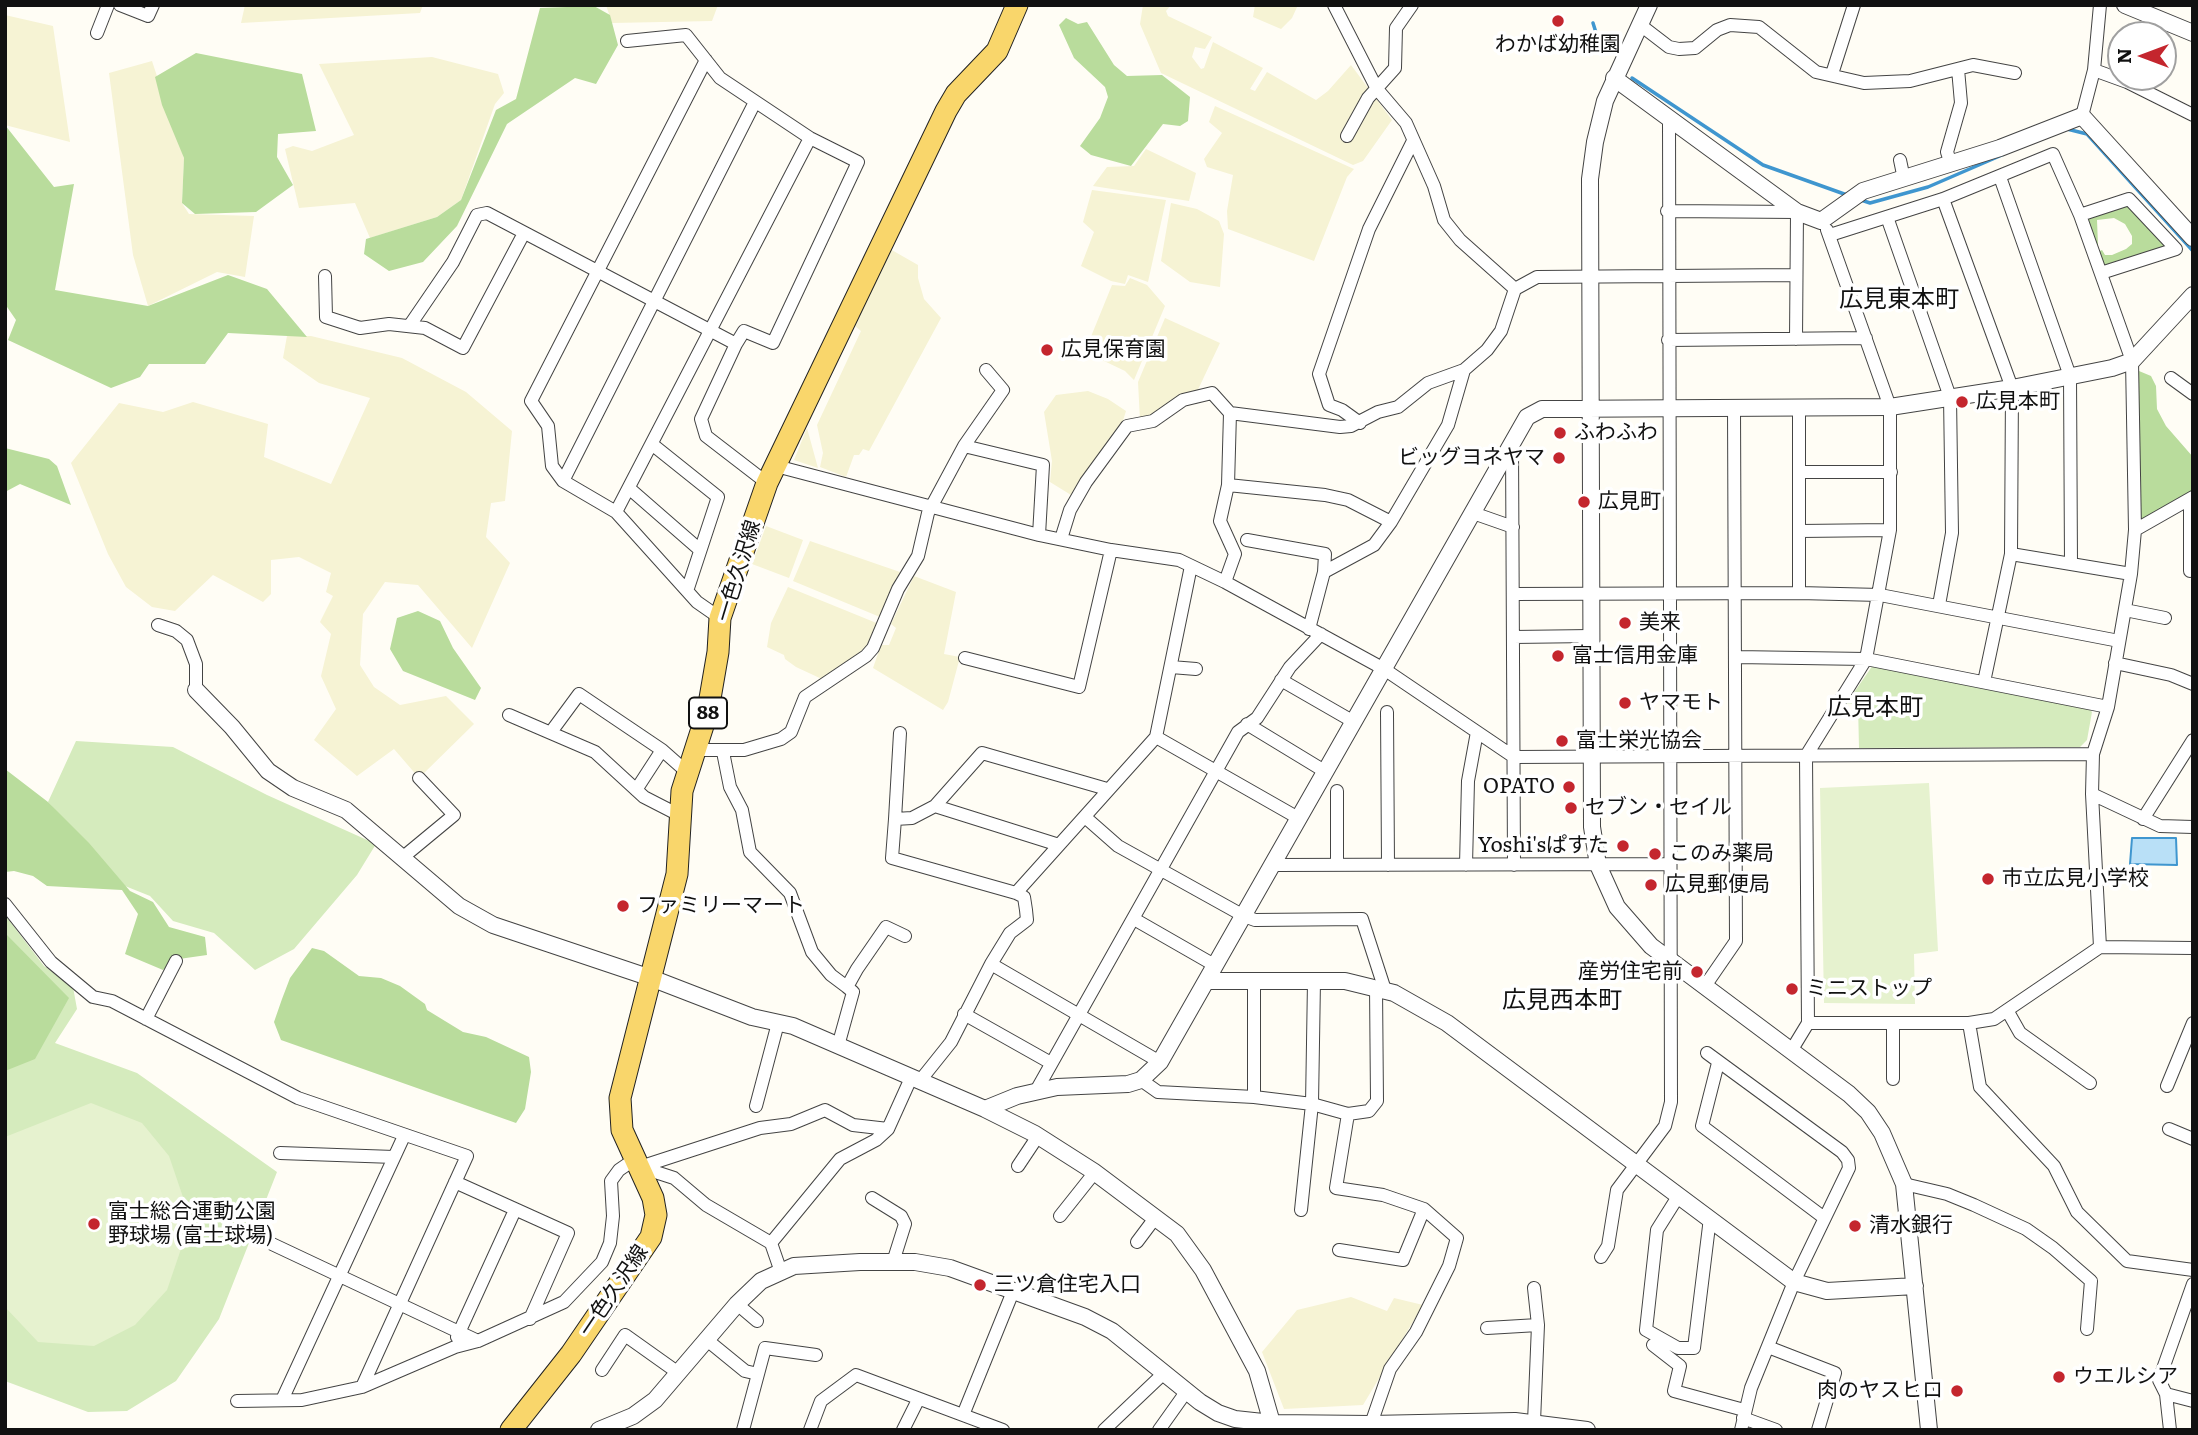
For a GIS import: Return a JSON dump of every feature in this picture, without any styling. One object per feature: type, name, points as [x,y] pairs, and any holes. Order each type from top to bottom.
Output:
[{"type":"main road","name":"一色久沢線","points":[[511,1430],[571,1354],[651,1237],[656,1215],[653,1198],[622,1129],[620,1098],[680,860],[682,791],[708,710],[719,652],[720,618],[772,474],[946,111],[956,94],[998,51],[1017,5]]},
{"type":"street","points":[[97,33],[108,5]]},
{"type":"street","points":[[120,5],[148,16],[153,5]]},
{"type":"street","points":[[1334,5],[1377,89],[1406,123],[1434,186],[1444,220],[1460,240],[1515,289]]},
{"type":"street","points":[[1347,136],[1368,98],[1395,68],[1396,28],[1412,5]]},
{"type":"street","points":[[1649,5],[1614,78],[1595,142],[1590,179],[1591,757],[1592,827],[1598,865],[1618,907],[1634,930],[1868,1112],[1894,1154],[1904,1184],[1929,1430]]},
{"type":"street","points":[[1832,74],[1854,5]]},
{"type":"street","points":[[2081,116],[2094,70],[2100,5]]},
{"type":"street","points":[[2125,5],[2193,33]]},
{"type":"street","points":[[1639,24],[1669,47],[1679,49],[1695,48],[1717,30],[1730,25],[1759,27],[1816,72],[1864,83],[1910,81],[1973,65],[2015,73]]},
{"type":"street","points":[[627,41],[686,35],[720,78],[810,138],[858,162],[773,343],[744,331],[701,419],[706,436],[772,474],[1111,551],[1179,560],[1225,582],[1384,669],[1514,757],[2093,754]]},
{"type":"street","points":[[706,60],[531,401],[548,425],[552,466],[563,481],[616,512],[697,602],[720,618]]},
{"type":"street","points":[[1951,164],[1947,152],[1961,103],[1958,69]]},
{"type":"street","points":[[2094,70],[2127,82],[2193,115]]},
{"type":"street","points":[[1614,78],[1797,212],[1821,221],[1830,235],[1890,407],[1890,530],[1880,596],[1866,659],[1806,756],[1808,1023],[1791,1051]]},
{"type":"street","points":[[563,481],[755,102]]},
{"type":"street","points":[[1821,221],[1863,191],[1951,164],[2081,116]]},
{"type":"street","points":[[2081,116],[2193,238]]},
{"type":"street","points":[[1601,1257],[1611,1233],[1617,1191],[1665,1126],[1671,1102],[1668,118]]},
{"type":"street","points":[[616,512],[810,138]]},
{"type":"street","points":[[1360,423],[1342,410],[1329,405],[1319,374],[1369,229],[1413,141]]},
{"type":"street","points":[[1830,235],[1943,199],[2053,154],[2080,215],[2132,361],[2135,530],[2131,574],[2108,707],[2093,754],[2092,794],[2100,947]]},
{"type":"street","points":[[1900,160],[1904,179]]},
{"type":"street","points":[[2000,177],[2070,376],[2071,564]]},
{"type":"street","points":[[1943,199],[2012,388],[2011,554],[1984,682]]},
{"type":"street","points":[[2080,215],[2129,200],[2176,249],[2101,273]]},
{"type":"street","points":[[1667,211],[1797,212]]},
{"type":"street","points":[[1796,339],[1797,212]]},
{"type":"street","points":[[410,325],[453,262],[477,215],[487,214],[712,328],[736,344]]},
{"type":"street","points":[[1887,217],[1950,397],[1952,533],[1939,606]]},
{"type":"street","points":[[325,276],[326,317],[360,328],[410,325],[425,328],[463,348],[524,233]]},
{"type":"street","points":[[1061,539],[1070,510],[1086,482],[1127,425],[1153,421],[1182,400],[1212,393],[1230,413],[1340,427],[1360,423],[1378,412],[1398,407],[1428,383],[1464,370],[1487,350],[1501,331],[1515,289],[1536,277],[1796,275]]},
{"type":"street","points":[[985,1109],[1036,1091],[1057,1087],[1115,1086],[1141,1080],[1160,1062],[1527,417],[1542,409],[1890,407],[2012,388],[2112,368],[2132,361],[2193,295]]},
{"type":"street","points":[[1668,340],[1866,338]]},
{"type":"street","points":[[696,750],[723,751],[757,746],[792,732],[805,696],[866,656],[873,648],[898,589],[918,556],[931,508],[964,446],[1003,390],[986,370]]},
{"type":"street","points":[[1324,572],[1374,545],[1391,522],[1448,425],[1464,370]]},
{"type":"street","points":[[2171,379],[2193,394]]},
{"type":"street","points":[[1705,986],[1736,941],[1736,657],[1732,594],[1734,408]]},
{"type":"street","points":[[1799,408],[1799,593]]},
{"type":"street","points":[[1225,582],[1235,554],[1220,521],[1228,485],[1230,413]]},
{"type":"street","points":[[1512,442],[1514,865]]},
{"type":"street","points":[[653,445],[718,497],[687,591]]},
{"type":"street","points":[[964,446],[1043,465],[1039,535]]},
{"type":"street","points":[[1799,472],[1891,471]]},
{"type":"street","points":[[1228,485],[1336,498],[1391,522]]},
{"type":"street","points":[[630,489],[700,551]]},
{"type":"street","points":[[2135,530],[2191,499],[2190,571]]},
{"type":"street","points":[[1473,513],[1513,527]]},
{"type":"street","points":[[1800,531],[1890,530]]},
{"type":"street","points":[[1036,1091],[1238,732],[1257,718],[1315,632],[1325,554],[1247,540]]},
{"type":"street","points":[[965,658],[1079,687],[1111,551]]},
{"type":"street","points":[[2011,554],[2131,574]]},
{"type":"street","points":[[1016,893],[1156,737],[1191,566]]},
{"type":"street","points":[[1513,594],[1799,593],[1880,596],[2119,641]]},
{"type":"street","points":[[2125,610],[2165,618]]},
{"type":"street","points":[[158,625],[176,631],[187,640],[196,664],[196,690],[268,771],[293,788],[346,810],[458,906],[493,925],[651,978],[729,1009],[778,1023],[838,1046],[985,1109],[1038,1136],[1095,1172],[1177,1234],[1224,1304],[1257,1371],[1272,1426]]},
{"type":"street","points":[[1513,637],[1591,636]]},
{"type":"street","points":[[1736,657],[1866,659],[2108,707]]},
{"type":"street","points":[[2115,663],[2171,675],[2193,684]]},
{"type":"street","points":[[1171,667],[1196,669]]},
{"type":"street","points":[[1281,680],[1354,722]]},
{"type":"street","points":[[551,732],[579,694],[662,750],[688,773]]},
{"type":"street","points":[[1387,712],[1388,865]]},
{"type":"street","points":[[509,715],[595,752],[636,790],[681,816]]},
{"type":"street","points":[[1247,724],[1326,772]]},
{"type":"street","points":[[1466,865],[1468,781],[1477,732]]},
{"type":"street","points":[[771,1243],[840,1158],[876,1140],[888,1129],[915,1080],[951,1042],[1010,933],[1027,920],[1024,897],[1016,893],[892,858],[900,733]]},
{"type":"street","points":[[1156,737],[1300,819]]},
{"type":"street","points":[[2143,819],[2193,740]]},
{"type":"street","points":[[636,790],[662,750]]},
{"type":"street","points":[[723,751],[730,787],[742,810],[750,852],[790,893],[812,952],[831,975],[853,992],[838,1046]]},
{"type":"street","points":[[895,820],[912,818],[934,806],[982,753],[1107,789]]},
{"type":"street","points":[[402,858],[454,815],[419,778]]},
{"type":"street","points":[[1337,791],[1337,865]]},
{"type":"street","points":[[2092,794],[2160,826],[2193,827]]},
{"type":"street","points":[[934,806],[1059,845]]},
{"type":"street","points":[[1085,817],[1118,846],[1244,916],[1255,920],[1362,919],[1380,989],[1377,1101],[1369,1111],[1348,1114],[1312,1104],[1254,1097],[1158,1092],[1141,1080]]},
{"type":"street","points":[[1273,866],[1670,864]]},
{"type":"street","points":[[5,904],[29,939],[51,962],[93,997],[113,1001],[298,1098],[467,1156],[362,1387]]},
{"type":"street","points":[[1134,919],[1216,966]]},
{"type":"street","points":[[847,986],[886,927],[905,936]]},
{"type":"street","points":[[1808,1023],[1969,1023],[1994,1019],[2100,947],[2193,948]]},
{"type":"street","points":[[146,1019],[176,961]]},
{"type":"street","points":[[991,964],[1160,1062]]},
{"type":"street","points":[[1207,981],[1345,981],[1380,989],[1447,1023],[1794,1282],[1827,1291],[1916,1286]]},
{"type":"street","points":[[1254,981],[1254,1097]]},
{"type":"street","points":[[1301,1210],[1312,1104],[1314,981]]},
{"type":"street","points":[[2007,1010],[2020,1033],[2090,1083]]},
{"type":"street","points":[[964,1014],[1051,1063]]},
{"type":"street","points":[[756,1106],[778,1023]]},
{"type":"street","points":[[1893,1023],[1893,1079]]},
{"type":"street","points":[[1969,1023],[1980,1087],[2054,1166],[2077,1212],[2127,1261],[2193,1270]]},
{"type":"street","points":[[2167,1086],[2193,1023]]},
{"type":"street","points":[[1707,1053],[1848,1160],[1849,1168],[1823,1217],[1794,1282],[1743,1419]]},
{"type":"street","points":[[1718,1063],[1702,1126],[1823,1217]]},
{"type":"street","points":[[237,1401],[302,1400],[362,1387],[455,1347],[478,1341],[564,1302],[602,1262],[610,1243],[611,1181],[619,1170],[760,1129],[791,1124],[825,1110],[853,1125],[888,1129]]},
{"type":"street","points":[[1348,1114],[1336,1188],[1384,1195],[1424,1209],[1457,1238],[1449,1266],[1416,1332],[1390,1369],[1371,1424]]},
{"type":"street","points":[[2169,1129],[2193,1139]]},
{"type":"street","points":[[282,1400],[404,1136]]},
{"type":"street","points":[[1018,1166],[1038,1136]]},
{"type":"street","points":[[280,1153],[394,1157]]},
{"type":"street","points":[[638,1163],[674,1178],[706,1205],[771,1243],[781,1272]]},
{"type":"street","points":[[1060,1216],[1095,1172]]},
{"type":"street","points":[[455,1182],[568,1233],[530,1319]]},
{"type":"street","points":[[1904,1184],[1947,1194],[1975,1205],[2026,1229],[2053,1248],[2091,1281],[2087,1329]]},
{"type":"street","points":[[1679,1195],[1657,1230],[1646,1329],[1678,1348],[1694,1348],[1710,1218]]},
{"type":"street","points":[[872,1198],[901,1216],[905,1224],[893,1262]]},
{"type":"street","points":[[1339,1250],[1403,1260],[1424,1209]]},
{"type":"street","points":[[455,1347],[459,1331],[515,1210]]},
{"type":"street","points":[[1137,1242],[1155,1219]]},
{"type":"street","points":[[272,1244],[478,1341]]},
{"type":"street","points":[[599,1430],[633,1416],[654,1400],[737,1304],[761,1282],[781,1272],[807,1265],[893,1262],[950,1268],[1014,1289],[1112,1331],[1186,1392],[1218,1413],[1272,1426],[1534,1422],[1587,1430]]},
{"type":"street","points":[[2170,1430],[2166,1394],[2159,1380],[2193,1284]]},
{"type":"street","points":[[1534,1288],[1538,1325],[1534,1422]]},
{"type":"street","points":[[962,1415],[1014,1289]]},
{"type":"street","points":[[737,1304],[757,1321]]},
{"type":"street","points":[[1487,1328],[1538,1325]]},
{"type":"street","points":[[602,1370],[625,1335],[677,1372]]},
{"type":"street","points":[[707,1340],[745,1371],[758,1374]]},
{"type":"street","points":[[1653,1345],[1680,1366],[1674,1391],[1776,1430]]},
{"type":"street","points":[[1768,1347],[1835,1373],[1818,1430]]},
{"type":"street","points":[[743,1430],[765,1348],[816,1355]]},
{"type":"street","points":[[1104,1430],[1163,1374]]},
{"type":"street","points":[[810,1430],[821,1401],[856,1375],[994,1428]]},
{"type":"street","points":[[1159,1430],[1186,1392]]},
{"type":"street","points":[[2166,1394],[2193,1401]]},
{"type":"street","points":[[900,1427],[918,1400]]},
{"type":"shaded area","points":[[245,5],[423,5],[420,13],[241,23]]},
{"type":"shaded area","points":[[606,5],[718,5],[712,21],[612,23]]},
{"type":"shaded area","points":[[1143,5],[1171,5],[1166,11],[1168,16],[1212,37],[1205,49],[1195,47],[1192,57],[1201,69],[1204,68],[1213,42],[1263,68],[1250,89],[1255,91],[1267,72],[1316,100],[1328,91],[1351,65],[1392,120],[1363,161],[1353,165],[1161,73],[1140,24]]},
{"type":"shaded area","points":[[1255,5],[1298,5],[1292,18],[1281,29],[1253,17]]},
{"type":"shaded area","points":[[5,15],[53,26],[70,142],[5,125]]},
{"type":"shaded area","points":[[432,57],[498,74],[504,93],[495,104],[461,200],[437,217],[370,238],[355,203],[299,208],[285,149],[293,146],[312,151],[354,135],[319,64]]},
{"type":"shaded area","points":[[152,61],[184,158],[182,203],[189,214],[254,216],[245,277],[217,272],[148,306],[133,255],[109,73]]},
{"type":"shaded area","points":[[1215,106],[1354,169],[1347,177],[1314,261],[1228,229],[1227,211],[1233,175],[1207,167],[1204,159],[1222,133],[1209,122]]},
{"type":"shaded area","points":[[1146,149],[1196,173],[1189,201],[1093,186],[1107,167],[1134,166]]},
{"type":"shaded area","points":[[1092,190],[1166,200],[1148,282],[1128,275],[1125,284],[1111,281],[1081,266],[1094,232],[1083,222]]},
{"type":"shaded area","points":[[1171,203],[1197,209],[1219,221],[1224,234],[1220,287],[1190,282],[1161,261]]},
{"type":"shaded area","points":[[890,249],[918,265],[918,278],[924,299],[941,318],[869,451],[863,449],[859,455],[854,455],[846,477],[820,467],[823,453],[817,425],[861,331],[855,326]]},
{"type":"shaded area","points":[[1130,278],[1147,285],[1165,306],[1134,380],[1125,371],[1102,360],[1090,339],[1112,285],[1125,286]]},
{"type":"shaded area","points":[[1165,318],[1220,343],[1195,396],[1140,420],[1138,382]]},
{"type":"shaded area","points":[[287,336],[311,336],[402,358],[466,392],[512,431],[505,501],[491,503],[486,537],[510,563],[472,648],[418,585],[385,582],[363,614],[360,665],[374,687],[400,705],[446,696],[474,724],[419,778],[394,749],[357,776],[314,740],[336,709],[321,676],[331,634],[320,622],[333,596],[326,592],[331,573],[299,557],[271,560],[271,594],[263,602],[213,575],[175,611],[152,607],[126,587],[108,554],[71,463],[119,403],[163,412],[193,402],[268,424],[264,457],[331,484],[370,398],[319,383],[283,358]]},
{"type":"shaded area","points":[[1088,391],[1108,399],[1126,411],[1121,427],[1071,495],[1050,482],[1052,461],[1044,412],[1056,395]]},
{"type":"shaded area","points":[[807,428],[818,468],[794,460]]},
{"type":"shaded area","points":[[766,526],[803,540],[789,578],[752,564]]},
{"type":"shaded area","points":[[810,541],[900,572],[880,617],[793,581]]},
{"type":"shaded area","points":[[914,576],[956,592],[944,654],[960,657],[948,702],[943,710],[873,668],[881,645],[889,645],[896,628],[891,624]]},
{"type":"shaded area","points":[[788,587],[879,624],[869,648],[824,680],[796,667],[785,659],[784,655],[767,647],[771,623]]},
{"type":"shaded area","points":[[1351,1297],[1387,1311],[1394,1298],[1423,1305],[1363,1405],[1284,1409],[1262,1352],[1297,1310]]},
{"type":"green space","points":[[594,6],[610,15],[618,45],[596,84],[575,78],[507,124],[457,226],[423,262],[389,271],[364,254],[366,239],[437,217],[461,200],[496,110],[516,99],[540,8]]},
{"type":"green space","points":[[1066,18],[1078,24],[1087,22],[1114,65],[1127,76],[1162,75],[1190,97],[1188,121],[1180,126],[1163,124],[1131,166],[1091,155],[1080,146],[1100,118],[1108,97],[1105,87],[1074,58],[1059,25]]},
{"type":"green space","points":[[196,53],[302,74],[316,131],[278,134],[277,157],[293,185],[256,212],[195,214],[182,203],[184,158],[162,105],[155,77]]},
{"type":"green space","points":[[5,125],[54,187],[74,184],[55,290],[148,306],[228,275],[267,289],[307,337],[228,333],[205,364],[149,364],[140,377],[111,388],[8,340],[16,320],[5,304]]},
{"type":"green space","points":[[2128,203],[2170,246],[2103,270],[2095,253],[2102,250],[2105,255],[2112,255],[2126,249],[2132,244],[2132,236],[2125,224],[2114,218],[2097,220],[2098,245],[2094,247],[2082,216]]},
{"type":"green space","points":[[2139,371],[2151,376],[2156,386],[2157,409],[2166,426],[2193,457],[2193,492],[2138,525],[2137,386]]},
{"type":"green space","points":[[5,448],[49,459],[57,466],[71,505],[20,484],[5,492]]},
{"type":"green space","points":[[418,611],[440,621],[453,648],[481,688],[475,700],[403,671],[390,649],[397,618]]},
{"type":"green space","points":[[1873,665],[2086,706],[2092,712],[2087,740],[2080,747],[1859,748],[1858,704],[1846,704]]},
{"type":"green space","points":[[76,741],[173,747],[267,795],[376,844],[357,875],[294,949],[255,970],[214,933],[173,921],[150,896],[125,886],[48,802]]},
{"type":"green space","points":[[5,769],[48,802],[89,843],[130,891],[153,902],[169,927],[205,937],[207,955],[172,960],[163,970],[125,954],[138,914],[122,890],[47,886],[33,876],[14,871],[5,872]]},
{"type":"green space","points":[[1929,783],[1938,951],[1914,954],[1915,1004],[1824,1003],[1820,788]]},
{"type":"green space","points":[[5,915],[44,966],[73,987],[77,1009],[55,1043],[137,1073],[277,1172],[219,1319],[176,1381],[127,1411],[88,1412],[5,1381]]},
{"type":"green space","points":[[5,933],[69,998],[35,1059],[5,1071]]},
{"type":"green space","points":[[312,948],[324,951],[359,976],[381,978],[400,986],[425,1004],[427,1010],[463,1032],[486,1037],[529,1057],[531,1072],[525,1109],[516,1123],[281,1040],[274,1022],[290,978]]},
{"type":"green space","name":"富士総合運動公園 野球場 (富士球場)","points":[[91,1103],[142,1123],[169,1156],[184,1200],[181,1249],[167,1290],[135,1325],[94,1346],[38,1342],[5,1307],[5,1137]]},
{"type":"water","points":[[2132,838],[2176,838],[2177,865],[2130,864]]},
{"type":"waterway","points":[[1593,23],[1602,52]]},
{"type":"waterway","points":[[1632,78],[1763,165],[1847,195]]},
{"type":"waterway","points":[[2067,129],[2087,134],[2193,251]]},
{"type":"waterway","points":[[1861,200],[1870,203],[1928,187],[2002,155]]},
{"type":"place","name":"わかば幼稚園","points":[[1558,21]]},
{"type":"place","name":"広見保育園","points":[[1047,350]]},
{"type":"place","name":"広見本町","points":[[1962,402]]},
{"type":"place","name":"ふわふわ","points":[[1560,433]]},
{"type":"place","name":"ビッグヨネヤマ","points":[[1559,458]]},
{"type":"place","name":"広見町","points":[[1584,502]]},
{"type":"place","name":"美来","points":[[1625,623]]},
{"type":"place","name":"富士信用金庫","points":[[1558,656]]},
{"type":"place","name":"ヤマモト","points":[[1625,703]]},
{"type":"place","name":"富士栄光協会","points":[[1562,741]]},
{"type":"place","name":"OPATO","points":[[1569,787]]},
{"type":"place","name":"セブン・セイル","points":[[1571,808]]},
{"type":"place","name":"Yoshi'sぱすた","points":[[1623,846]]},
{"type":"place","name":"このみ薬局","points":[[1655,854]]},
{"type":"place","name":"市立広見小学校","points":[[1988,879]]},
{"type":"place","name":"広見郵便局","points":[[1651,885]]},
{"type":"place","name":"ファミリーマート","points":[[623,906]]},
{"type":"place","name":"産労住宅前","points":[[1697,972]]},
{"type":"place","name":"ミニストップ","points":[[1792,989]]},
{"type":"place","name":"富士総合運動公園 野球場 (富士球場)","points":[[94,1224]]},
{"type":"place","name":"清水銀行","points":[[1855,1226]]},
{"type":"place","name":"三ツ倉住宅入口","points":[[980,1285]]},
{"type":"place","name":"ウエルシア","points":[[2059,1377]]},
{"type":"place","name":"肉のヤスヒロ","points":[[1957,1391]]},
{"type":"district","name":"広見東本町","points":[[1899,300]]},
{"type":"district","name":"広見本町","points":[[1875,708]]},
{"type":"district","name":"広見西本町","points":[[1562,1001]]}]
